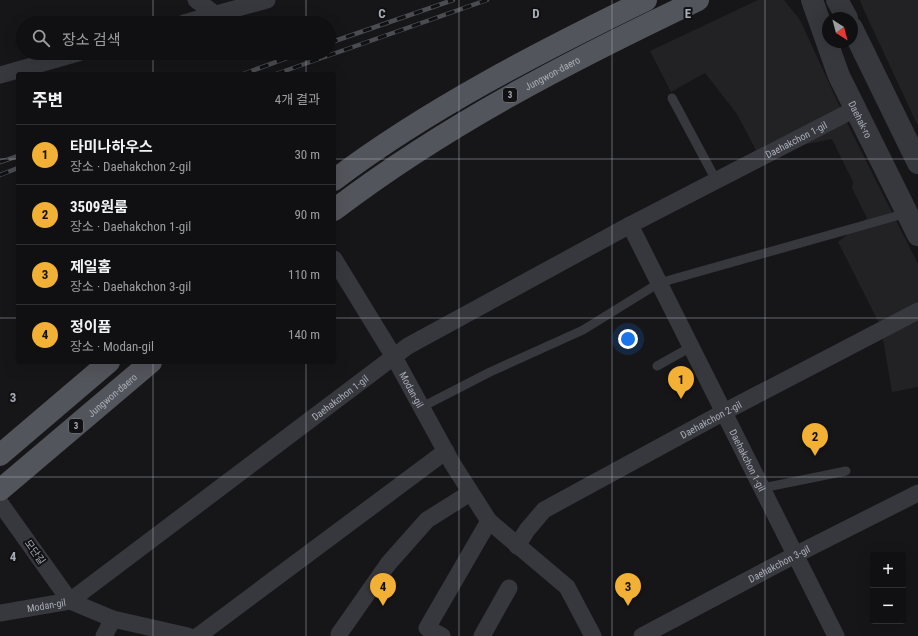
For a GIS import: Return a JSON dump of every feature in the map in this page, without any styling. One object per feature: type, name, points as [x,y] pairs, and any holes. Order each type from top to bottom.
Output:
[{"type":"main road","name":"3","points":[[336,179],[378,148],[503,74],[581,32],[646,0]]},
{"type":"main road","name":"Jungwon-daero","points":[[336,208],[376,178],[458,125],[605,44],[698,0]]},
{"type":"main road","points":[[0,455],[107,364]]},
{"type":"main road","name":"Jungwon-daero","points":[[0,490],[149,364]]},
{"type":"street","points":[[196,0],[215,14]]},
{"type":"street","points":[[208,16],[267,0]]},
{"type":"street","name":"Daehak-ro","points":[[812,0],[839,76],[918,235]]},
{"type":"street","points":[[837,0],[844,12]]},
{"type":"street","points":[[858,41],[918,163]]},
{"type":"street","points":[[0,75],[53,60]]},
{"type":"street","points":[[851,102],[850,86],[862,78],[871,79],[879,85]]},
{"type":"street","name":"Daehakchon 1-gil","points":[[70,601],[408,346],[716,180],[851,102]]},
{"type":"street","name":"Daehakchon 1-gil","points":[[630,225],[836,636]]},
{"type":"street","name":"Modan-gil","points":[[336,262],[394,357],[470,493],[489,521],[567,587],[593,636]]},
{"type":"street","name":"Daehakchon 2-gil","points":[[518,546],[527,530],[544,510],[724,412],[918,312]]},
{"type":"street","points":[[198,636],[446,451]]},
{"type":"street","points":[[339,634],[388,564],[427,520],[470,493]]},
{"type":"street","name":"Daehakchon 3-gil","points":[[642,636],[795,555],[918,493]]},
{"type":"street","name":"모단길","points":[[0,503],[70,601]]},
{"type":"street","points":[[442,636],[427,628],[489,521]]},
{"type":"street","points":[[482,636],[509,588]]},
{"type":"street","name":"Modan-gil","points":[[0,613],[70,601],[113,619],[188,636]]},
{"type":"street","points":[[104,636],[113,619]]},
{"type":"lane","points":[[672,98],[716,180]]},
{"type":"lane","points":[[422,407],[490,372],[583,330],[660,284],[907,213]]},
{"type":"lane","points":[[657,366],[692,348]]},
{"type":"lane","points":[[762,488],[846,471]]},
{"type":"shaded area","points":[[758,0],[784,0],[800,20],[851,131],[918,264],[918,387],[892,392],[881,327],[838,242],[867,218],[852,188],[853,182],[832,139],[758,154],[737,114],[705,73],[671,92],[650,51]]},
{"type":"shaded area","points":[[860,0],[918,0],[918,126],[862,6]]},
{"type":"railway","points":[[336,41],[453,0]]},
{"type":"railway","points":[[336,53],[487,0]]},
{"type":"railway","points":[[249,72],[282,60]]},
{"type":"railway","points":[[282,72],[316,60]]},
{"type":"railway","points":[[0,162],[16,157]]},
{"type":"railway","points":[[0,175],[16,169]]},
{"type":"place","name":"타미나하우스","points":[[681,399]]},
{"type":"place","name":"3509원룸","points":[[815,456]]},
{"type":"place","name":"정이품","points":[[383,606]]},
{"type":"place","name":"제일홈","points":[[628,606]]}]
